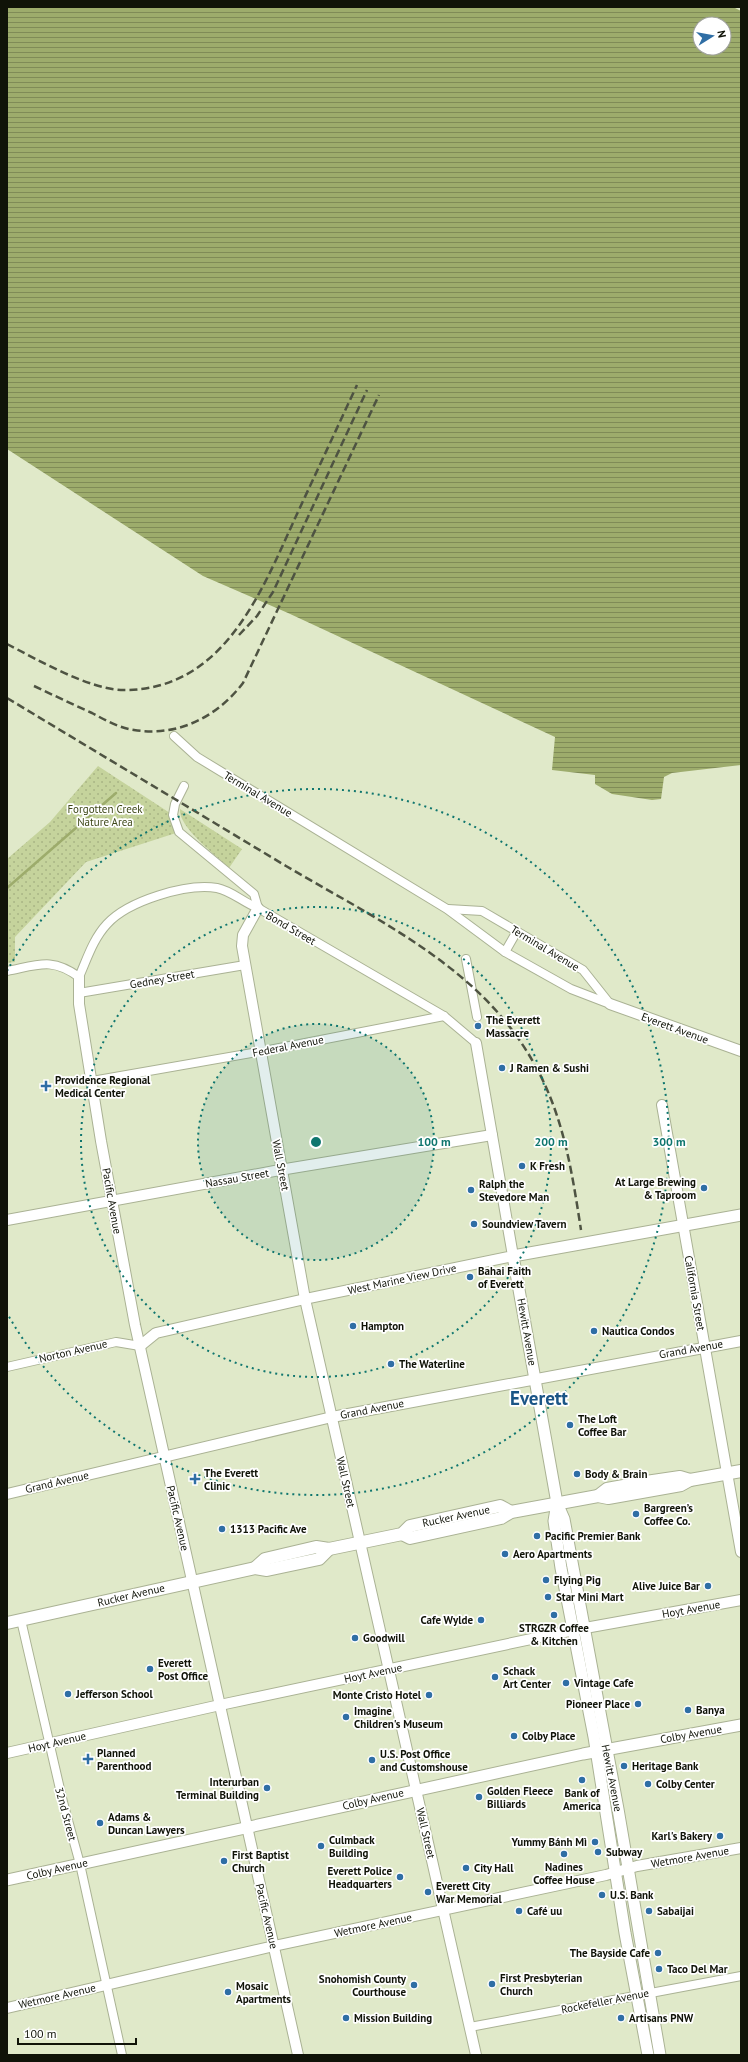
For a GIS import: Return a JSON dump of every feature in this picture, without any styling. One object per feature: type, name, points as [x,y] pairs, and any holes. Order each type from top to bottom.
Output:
[{"type":"main road","name":"West Marine View Drive","points":[[513,1256],[741,1215]]},
{"type":"main road","name":"Hewitt Avenue","points":[[513,1256],[557,1503],[564,1520],[579,1629],[601,1750],[628,1868],[660,2055]]},
{"type":"main road","name":"Rucker Avenue","points":[[7,1623],[255,1568],[267,1570],[319,1559],[329,1549],[402,1534],[410,1526],[500,1506],[511,1512],[598,1496],[607,1489],[646,1482],[680,1477],[690,1480],[741,1472]]},
{"type":"main road","name":"Colby Avenue","points":[[7,1880],[416,1789],[601,1750],[741,1725]]},
{"type":"main road","name":"Hewitt Avenue","points":[[601,1750],[616,1873],[648,2055]]},
{"type":"street","name":"Terminal Avenue","points":[[174,736],[197,757],[447,909],[505,952],[571,990],[610,1004]]},
{"type":"street","name":"Bond Street","points":[[184,786],[175,804],[173,815],[179,832],[254,894],[258,908],[444,1016]]},
{"type":"street","points":[[7,971],[50,963],[67,968],[79,978],[92,947],[107,924],[126,908],[146,899],[191,889],[217,888],[232,893],[247,904],[258,908]]},
{"type":"street","name":"Wall Street","points":[[258,908],[243,935],[242,946],[305,1299],[476,2055]]},
{"type":"street","name":"Terminal Avenue","points":[[447,909],[482,911],[517,931],[583,970],[610,1004]]},
{"type":"street","points":[[505,952],[517,931]]},
{"type":"street","points":[[466,959],[477,1017]]},
{"type":"street","name":"Gedney Street","points":[[79,994],[245,965]]},
{"type":"street","name":"Pacific Avenue","points":[[79,978],[79,1004],[112,1200],[140,1346],[298,2055]]},
{"type":"street","name":"Everett Avenue","points":[[610,1004],[741,1051]]},
{"type":"street","points":[[444,1016],[476,1043]]},
{"type":"street","name":"Federal Avenue","points":[[92,1081],[444,1016]]},
{"type":"street","name":"Hewitt Avenue","points":[[476,1043],[513,1256]]},
{"type":"street","name":"California Street","points":[[662,1105],[741,1552]]},
{"type":"street","name":"Nassau Street","points":[[7,1220],[282,1170],[492,1135]]},
{"type":"street","name":"West Marine View Drive","points":[[140,1346],[156,1332],[305,1299],[513,1256]]},
{"type":"street","name":"Grand Avenue","points":[[7,1494],[332,1417],[535,1378],[741,1341]]},
{"type":"street","name":"Norton Avenue","points":[[7,1367],[116,1342],[140,1346]]},
{"type":"street","name":"Hoyt Avenue","points":[[7,1753],[220,1705],[579,1629],[741,1600]]},
{"type":"street","name":"32nd Street","points":[[21,1620],[63,1802],[80,1864],[122,2055]]},
{"type":"street","name":"Wetmore Avenue","points":[[7,2008],[274,1946],[616,1873],[628,1868],[741,1848]]},
{"type":"street","name":"Rockefeller Avenue","points":[[470,2027],[649,1992],[741,1976]]},
{"type":"green space","name":"Forgotten Creek Nature Area","points":[[98,766],[173,815],[179,832],[86,862],[15,937],[15,962],[7,963],[7,859],[50,822]]},
{"type":"green space","points":[[180,809],[242,849],[229,868],[191,832],[181,816]]},
{"type":"shaded area","points":[[7,7],[733,7],[741,11],[741,765],[672,773],[664,777],[661,799],[652,800],[612,794],[595,784],[595,775],[552,770],[555,737],[288,613],[203,576],[7,449]]},
{"type":"waterway","points":[[7,888],[116,793]]},
{"type":"railway","points":[[7,644],[80,680],[110,689],[124,690],[159,686],[189,673],[214,654],[235,630],[254,603],[357,385]]},
{"type":"railway","points":[[239,635],[257,616],[273,592],[367,390]]},
{"type":"railway","points":[[34,686],[112,723],[134,730],[166,730],[181,727],[209,715],[221,706],[243,683],[379,395]]},
{"type":"railway","points":[[7,698],[405,936],[462,977],[487,1001],[509,1026],[526,1050],[540,1074],[551,1098],[566,1148],[572,1174],[581,1230]]},
{"type":"place","name":"The Everett Massacre","points":[[478,1026]]},
{"type":"place","name":"J Ramen & Sushi","points":[[502,1068]]},
{"type":"place","name":"Providence Regional Medical Center","points":[[46,1086]]},
{"type":"place","name":"K Fresh","points":[[522,1166]]},
{"type":"place","name":"At Large Brewing & Taproom","points":[[704,1188]]},
{"type":"place","name":"Ralph the Stevedore Man","points":[[471,1190]]},
{"type":"place","name":"Soundview Tavern","points":[[474,1224]]},
{"type":"place","name":"Bahai Faith of Everett","points":[[470,1277]]},
{"type":"place","name":"Hampton","points":[[353,1326]]},
{"type":"place","name":"Nautica Condos","points":[[594,1331]]},
{"type":"place","name":"The Waterline","points":[[391,1364]]},
{"type":"place","name":"The Loft Coffee Bar","points":[[570,1425]]},
{"type":"place","name":"Body & Brain","points":[[577,1474]]},
{"type":"place","name":"The Everett Clinic","points":[[195,1479]]},
{"type":"place","name":"Bargreen’s Coffee Co.","points":[[636,1514]]},
{"type":"place","name":"1313 Pacific Ave","points":[[222,1529]]},
{"type":"place","name":"Pacific Premier Bank","points":[[537,1536]]},
{"type":"place","name":"Aero Apartments","points":[[505,1554]]},
{"type":"place","name":"Flying Pig","points":[[546,1580]]},
{"type":"place","name":"Alive Juice Bar","points":[[708,1586]]},
{"type":"place","name":"Star Mini Mart","points":[[548,1597]]},
{"type":"place","name":"STRGZR Coffee & Kitchen","points":[[554,1615]]},
{"type":"place","name":"Cafe Wylde","points":[[481,1620]]},
{"type":"place","name":"Goodwill","points":[[355,1638]]},
{"type":"place","name":"Everett Post Office","points":[[150,1669]]},
{"type":"place","name":"Schack Art Center","points":[[495,1677]]},
{"type":"place","name":"Vintage Cafe","points":[[566,1683]]},
{"type":"place","name":"Jefferson School","points":[[68,1694]]},
{"type":"place","name":"Monte Cristo Hotel","points":[[429,1695]]},
{"type":"place","name":"Pioneer Place","points":[[638,1704]]},
{"type":"place","name":"Banya","points":[[688,1710]]},
{"type":"place","name":"Imagine Children's Museum","points":[[346,1717]]},
{"type":"place","name":"Colby Place","points":[[514,1736]]},
{"type":"place","name":"Planned Parenthood","points":[[88,1759]]},
{"type":"place","name":"U.S. Post Office and Customshouse","points":[[372,1760]]},
{"type":"place","name":"Heritage Bank","points":[[624,1766]]},
{"type":"place","name":"Bank of America","points":[[582,1780]]},
{"type":"place","name":"Colby Center","points":[[648,1784]]},
{"type":"place","name":"Interurban Terminal Building","points":[[267,1788]]},
{"type":"place","name":"Golden Fleece Billiards","points":[[479,1797]]},
{"type":"place","name":"Adams & Duncan Lawyers","points":[[100,1823]]},
{"type":"place","name":"Karl's Bakery","points":[[720,1836]]},
{"type":"place","name":"Yummy Bánh Mì","points":[[595,1842]]},
{"type":"place","name":"Culmback Building","points":[[321,1846]]},
{"type":"place","name":"Subway","points":[[598,1852]]},
{"type":"place","name":"Nadines Coffee House","points":[[564,1854]]},
{"type":"place","name":"First Baptist Church","points":[[224,1861]]},
{"type":"place","name":"City Hall","points":[[466,1868]]},
{"type":"place","name":"Everett Police Headquarters","points":[[400,1877]]},
{"type":"place","name":"Everett City War Memorial","points":[[428,1892]]},
{"type":"place","name":"U.S. Bank","points":[[602,1895]]},
{"type":"place","name":"Café uu","points":[[519,1911]]},
{"type":"place","name":"Sabaijai","points":[[649,1911]]},
{"type":"place","name":"The Bayside Cafe","points":[[658,1953]]},
{"type":"place","name":"Taco Del Mar","points":[[659,1969]]},
{"type":"place","name":"First Presbyterian Church","points":[[492,1984]]},
{"type":"place","name":"Snohomish County Courthouse","points":[[414,1985]]},
{"type":"place","name":"Mosaic Apartments","points":[[228,1992]]},
{"type":"place","name":"Mission Building","points":[[346,2018]]},
{"type":"place","name":"Artisans PNW","points":[[621,2018]]},
{"type":"district","name":"Everett","points":[[539,1398]]}]
